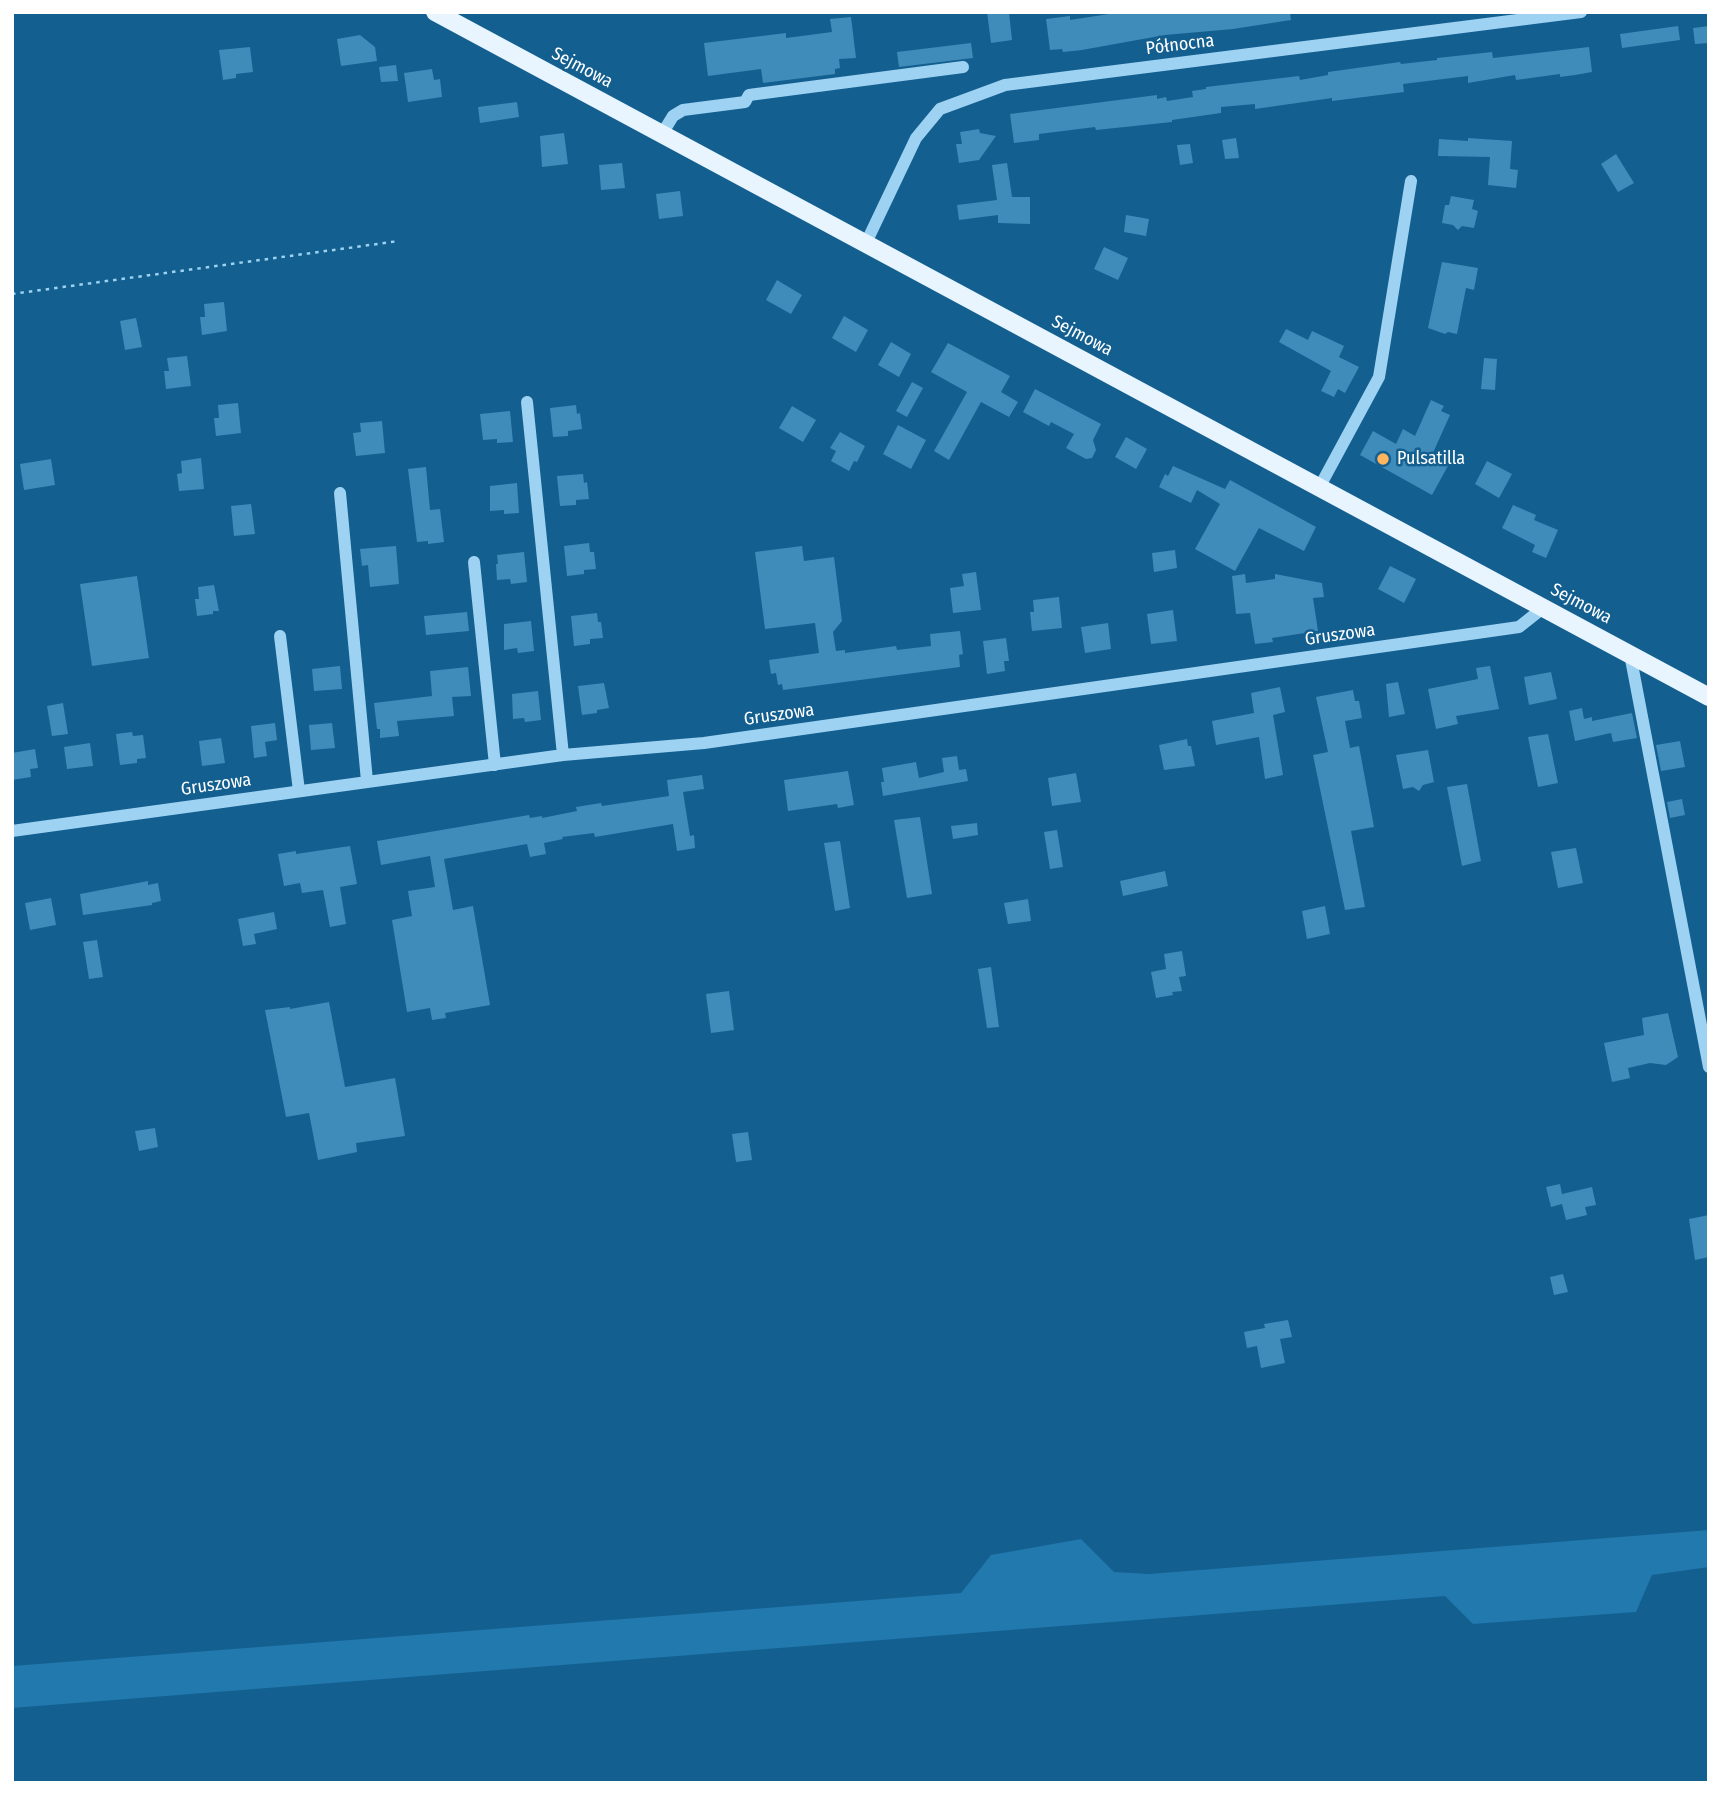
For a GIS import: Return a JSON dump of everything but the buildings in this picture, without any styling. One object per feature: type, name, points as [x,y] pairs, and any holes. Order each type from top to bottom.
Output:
[{"type":"main road","name":"Sejmowa","points":[[435,12],[1709,697]]},
{"type":"street","name":"Północna","points":[[866,243],[916,138],[940,109],[1005,85],[1581,12]]},
{"type":"street","points":[[662,134],[673,116],[683,110],[745,102],[749,94],[963,66]]},
{"type":"street","points":[[1319,488],[1379,377],[1411,181]]},
{"type":"street","points":[[527,402],[563,755]]},
{"type":"street","points":[[340,493],[367,781]]},
{"type":"street","points":[[474,562],[495,765]]},
{"type":"street","name":"Gruszowa","points":[[12,831],[563,755],[704,743],[1519,627],[1543,608]]},
{"type":"street","points":[[280,636],[299,791]]},
{"type":"street","points":[[1630,654],[1709,1067]]},
{"type":"path","points":[[12,294],[399,241]]},
{"type":"shaded area","points":[[1709,1530],[1709,1567],[1652,1575],[1636,1612],[1473,1624],[1445,1596],[12,1708],[12,1666],[961,1593],[991,1555],[1081,1539],[1114,1572],[1149,1574]]},
{"type":"place","name":"Pulsatilla","points":[[1383,459]]}]
